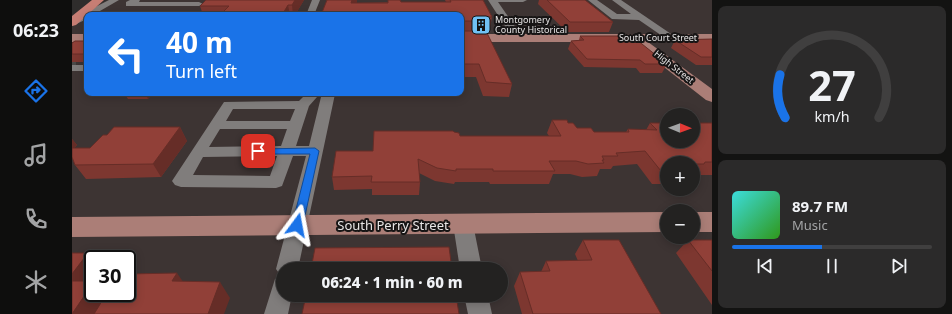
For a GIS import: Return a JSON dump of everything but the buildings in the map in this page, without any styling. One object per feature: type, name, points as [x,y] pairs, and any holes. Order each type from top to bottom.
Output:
[{"type":"highway","points":[[85,12],[99,0]]},
{"type":"highway","points":[[72,23],[84,13]]},
{"type":"main road","name":"South Court Street","points":[[464,38],[712,38]]},
{"type":"main road","name":"High Street","points":[[635,38],[712,97]]},
{"type":"main road","name":"South Perry Street","points":[[72,227],[660,222]]},
{"type":"main road","points":[[700,222],[712,222]]},
{"type":"street","points":[[93,12],[115,0]]},
{"type":"street","points":[[136,0],[129,4],[201,2]]},
{"type":"street","points":[[311,12],[316,0]]},
{"type":"street","points":[[492,0],[523,0]]},
{"type":"street","points":[[492,0],[518,38]]},
{"type":"street","points":[[592,0],[615,17],[641,17]]},
{"type":"street","points":[[616,0],[672,38]]},
{"type":"street","points":[[189,11],[201,2]]},
{"type":"street","points":[[72,23],[84,17]]},
{"type":"street","points":[[303,105],[229,106],[198,152],[181,181],[276,182],[303,105],[311,96]]},
{"type":"street","points":[[289,262],[328,96]]},
{"type":"street","points":[[216,125],[296,125]]},
{"type":"street","points":[[198,152],[315,151]]},
{"type":"street","points":[[462,224],[470,262]]},
{"type":"street","points":[[276,314],[279,302]]},
{"type":"street","points":[[477,302],[480,314]]},
{"type":"shaded area","points":[[107,0],[712,0],[712,314],[72,314],[72,19],[84,12],[84,96],[464,96],[464,12],[85,12]]},
{"type":"place","name":"Montgomery County Historical","points":[[481,25]]},
{"type":"route","points":[[258,151],[315,151],[297,225]]}]
